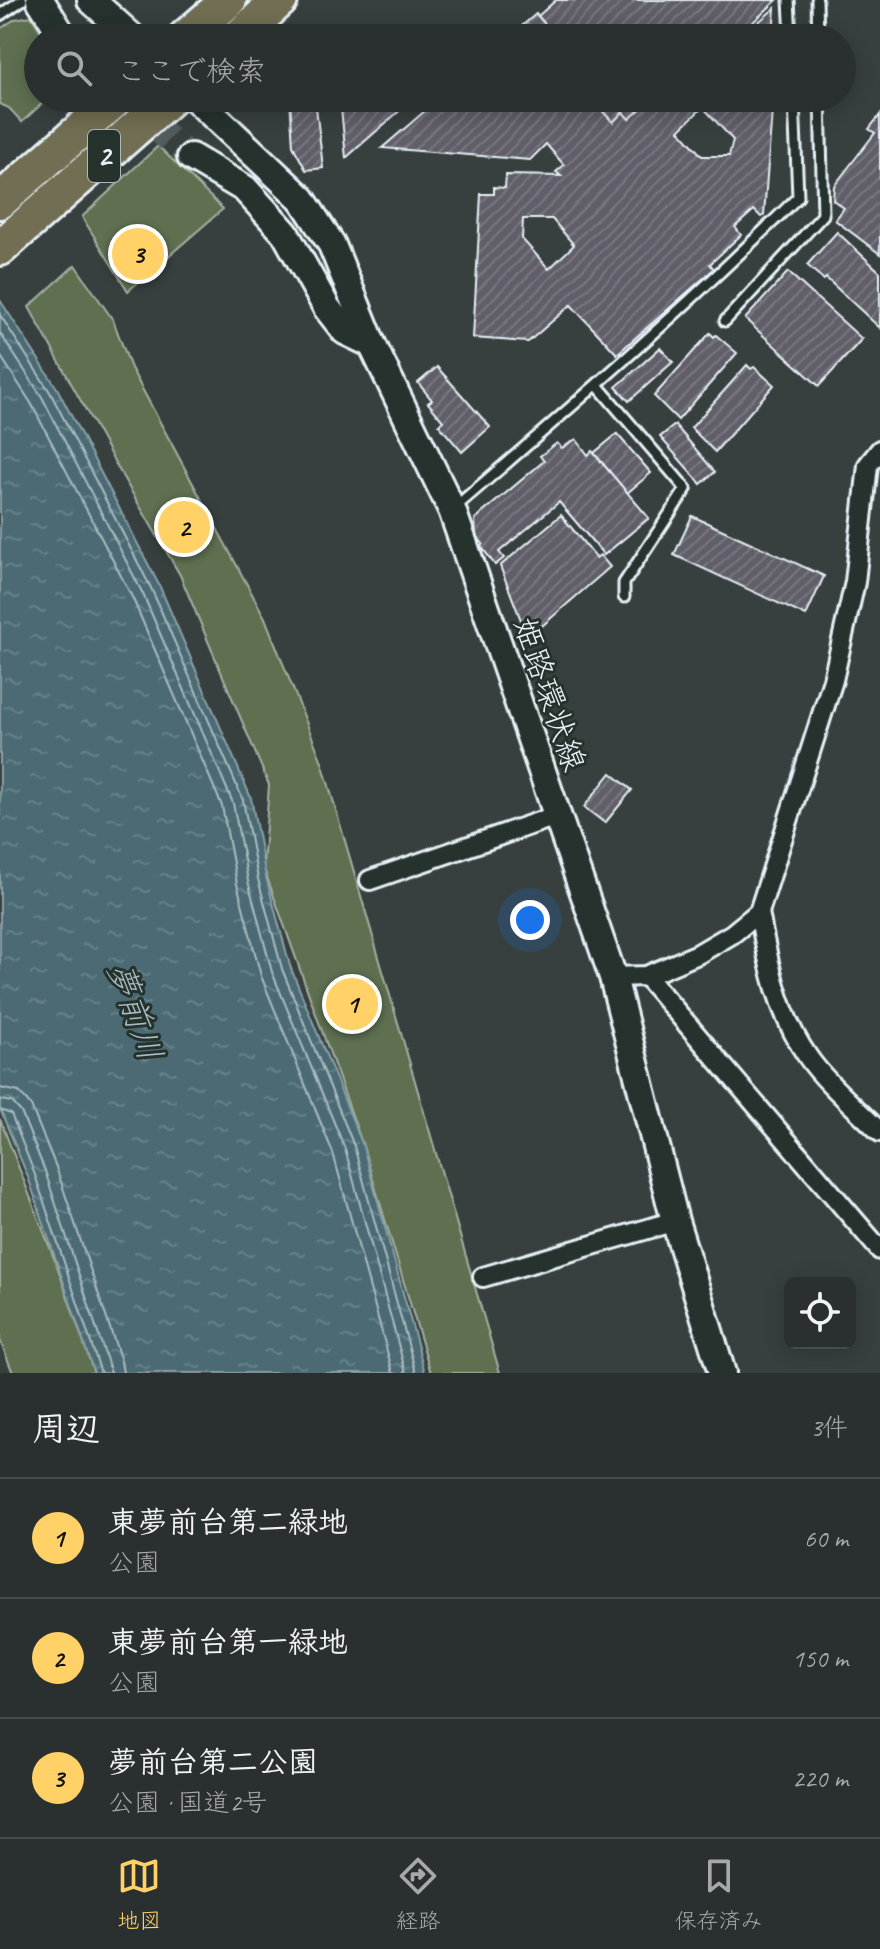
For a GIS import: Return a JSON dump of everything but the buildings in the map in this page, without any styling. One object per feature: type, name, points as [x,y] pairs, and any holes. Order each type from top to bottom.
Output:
[{"type":"highway","points":[[201,24],[229,0]]},
{"type":"highway","points":[[253,24],[280,0]]},
{"type":"highway","name":"2","points":[[8,194],[101,112]]},
{"type":"highway","name":"2","points":[[0,248],[154,112]]},
{"type":"main road","points":[[40,0],[55,24]]},
{"type":"main road","points":[[91,0],[118,24]]},
{"type":"main road","name":"姫路環状線","points":[[210,112],[302,199],[332,245],[372,344],[452,510],[613,977],[675,1221],[722,1373]]},
{"type":"main road","points":[[191,157],[245,189],[285,233],[327,308],[345,331],[372,344]]},
{"type":"street","points":[[880,450],[868,465],[855,582],[833,680],[759,912],[769,967],[779,1000],[796,1036],[809,1059],[880,1132]]},
{"type":"street","points":[[370,880],[556,816]]},
{"type":"street","points":[[613,977],[646,976],[698,954],[732,934],[759,912]]},
{"type":"street","points":[[646,976],[880,1250]]},
{"type":"street","points":[[483,1277],[675,1221]]},
{"type":"lane","points":[[0,15],[22,0]]},
{"type":"lane","points":[[789,0],[790,24]]},
{"type":"lane","points":[[817,0],[818,24]]},
{"type":"lane","points":[[452,510],[721,273],[798,197],[795,112]]},
{"type":"lane","points":[[725,321],[823,215],[820,112]]},
{"type":"lane","points":[[597,385],[686,489],[624,583],[624,597]]},
{"type":"green space","points":[[31,16],[36,24],[24,24],[24,112],[33,112],[22,122],[9,108],[0,104],[0,29],[15,19]]},
{"type":"green space","points":[[158,146],[223,209],[128,291],[82,217]]},
{"type":"green space","points":[[75,265],[113,320],[131,368],[265,618],[322,762],[500,1373],[431,1373],[362,1143],[263,866],[269,785],[180,575],[29,307]]},
{"type":"green space","points":[[0,1119],[57,1266],[94,1373],[13,1373],[0,1340]]},
{"type":"water","name":"夢前川","points":[[0,300],[57,388],[160,587],[251,798],[266,877],[290,966],[362,1143],[425,1373],[94,1373],[28,1177],[0,1109]]},
{"type":"tunnel","points":[[136,112],[191,157]]},
{"type":"place","name":"夢前台第二公園","points":[[138,254]]},
{"type":"place","name":"東夢前台第一緑地","points":[[184,527]]},
{"type":"place","name":"東夢前台第二緑地","points":[[352,1004]]}]
